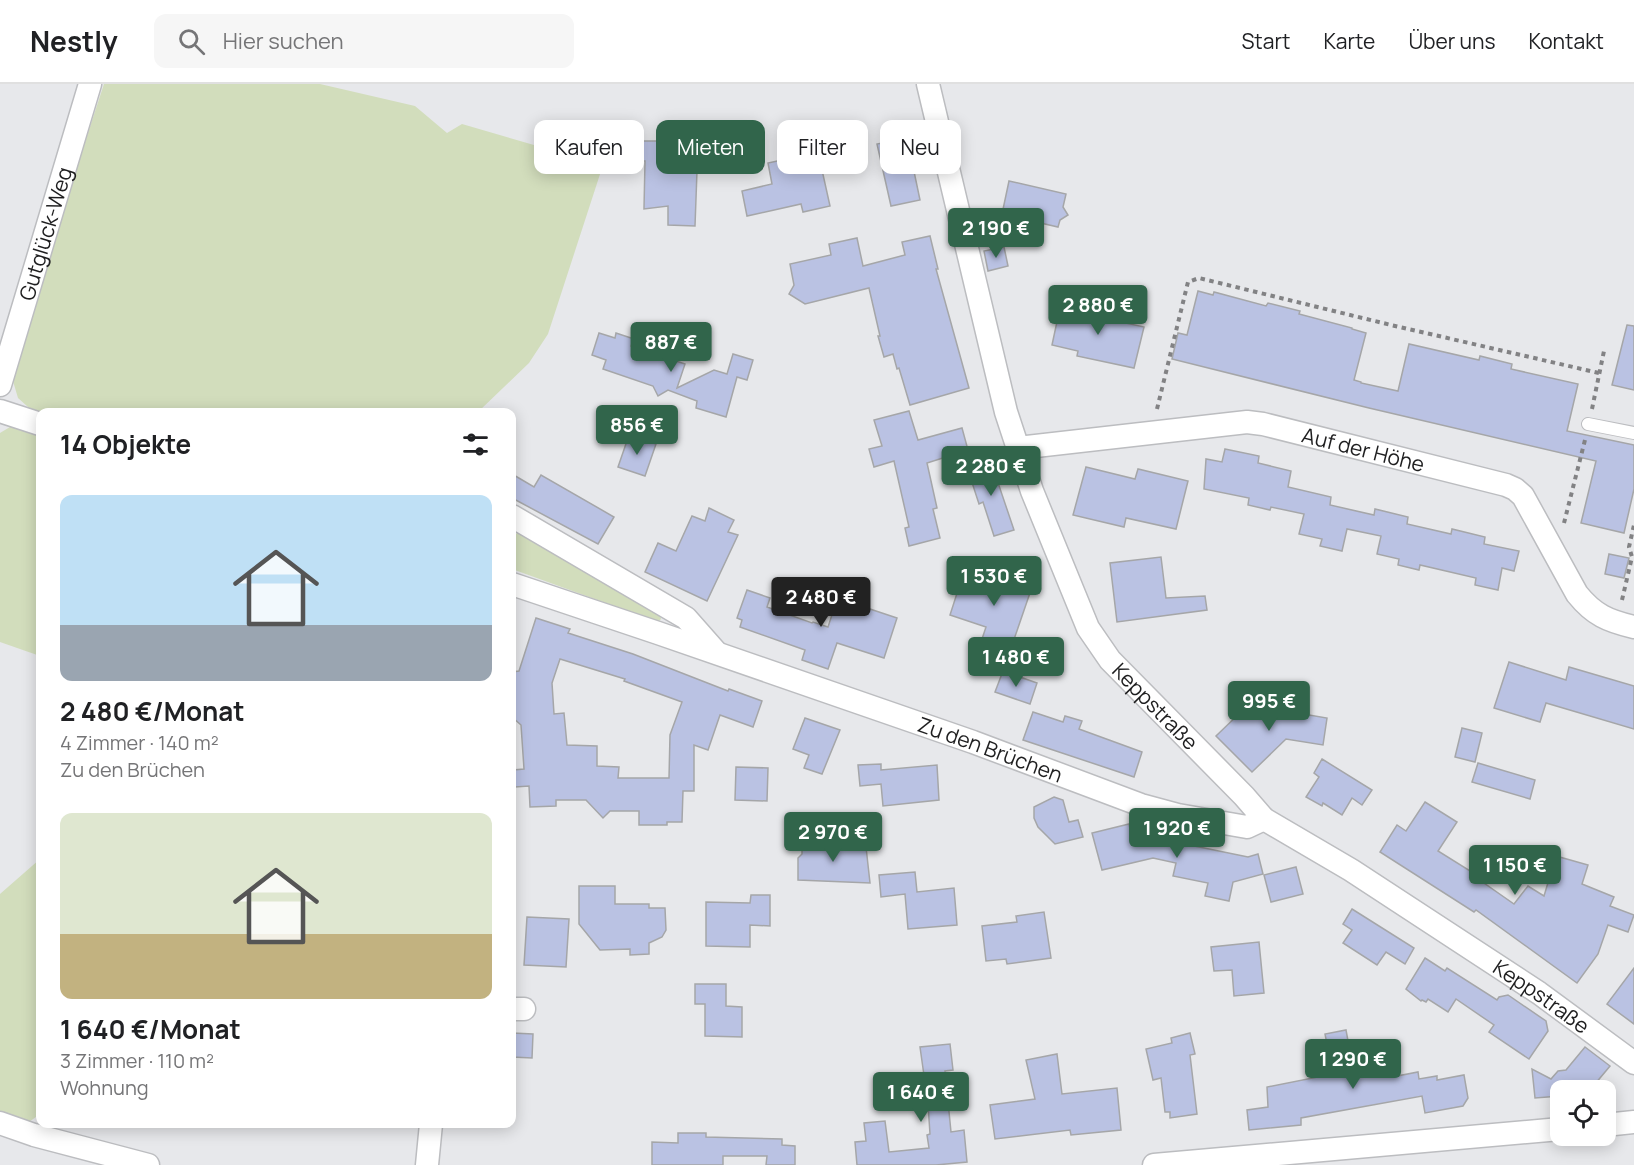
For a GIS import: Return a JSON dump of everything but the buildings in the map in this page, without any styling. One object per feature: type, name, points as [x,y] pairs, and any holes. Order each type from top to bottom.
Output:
[{"type":"street","name":"Gutglück-Weg","points":[[0,385],[90,84]]},
{"type":"street","name":"Keppstraße","points":[[928,84],[1006,412],[1032,490],[1088,628],[1110,660],[1264,819],[1351,870],[1539,993],[1634,1063]]},
{"type":"street","points":[[0,411],[36,423]]},
{"type":"street","name":"Auf der Höhe","points":[[1018,448],[1247,422],[1263,424],[1506,485],[1523,496],[1577,594],[1585,604],[1601,617],[1625,625]]},
{"type":"street","name":"Zu den Brüchen","points":[[516,518],[686,618],[717,653]]},
{"type":"street","name":"Zu den Brüchen","points":[[516,585],[973,742],[1141,805],[1178,816],[1247,827],[1264,819]]},
{"type":"street","points":[[1616,1124],[1634,1122]]},
{"type":"street","points":[[0,1123],[34,1135],[148,1165]]},
{"type":"street","points":[[427,1165],[430,1128]]},
{"type":"street","points":[[1154,1165],[1550,1130]]},
{"type":"lane","points":[[1588,424],[1634,433]]},
{"type":"path","points":[[1151,433],[1188,282],[1199,278],[1599,374]]},
{"type":"path","points":[[1549,542],[1561,535],[1604,351]]},
{"type":"path","points":[[1625,625],[1632,556],[1629,547],[1634,525]]},
{"type":"green space","points":[[104,84],[320,84],[415,106],[447,133],[462,124],[534,145],[534,174],[600,174],[548,334],[529,363],[482,408],[36,408],[36,414],[18,398],[10,371]]},
{"type":"green space","points":[[10,427],[29,427],[36,430],[36,655],[0,642],[0,433]]},
{"type":"green space","points":[[516,534],[529,536],[660,615],[661,619],[658,622],[516,570]]},
{"type":"green space","points":[[36,862],[36,1117],[29,1122],[0,1112],[0,894]]}]
